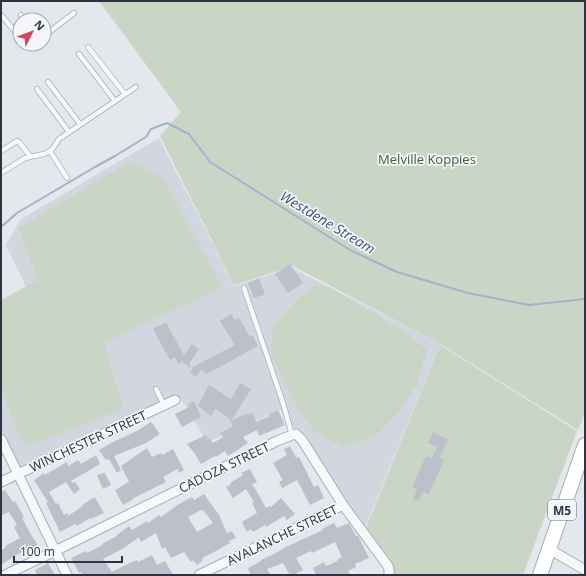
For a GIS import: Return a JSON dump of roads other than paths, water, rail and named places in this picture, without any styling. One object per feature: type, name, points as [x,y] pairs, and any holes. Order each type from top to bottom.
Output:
[{"type":"main road","name":"M5","points":[[546,575],[551,550],[585,445]]},
{"type":"main road","name":"M5","points":[[540,575],[585,466]]},
{"type":"street","name":"WINCHESTER STREET","points":[[1,482],[176,400]]},
{"type":"street","points":[[292,435],[296,434],[302,440],[343,505],[386,564],[389,572]]},
{"type":"street","name":"CADOZA STREET","points":[[5,575],[292,435]]},
{"type":"street","points":[[1,439],[67,575]]},
{"type":"street","name":"AVALANCHE STREET","points":[[199,575],[343,505]]},
{"type":"street","points":[[551,550],[585,570]]},
{"type":"lane","points":[[1,14],[12,27]]},
{"type":"lane","points":[[52,30],[74,14]]},
{"type":"lane","points":[[88,47],[126,94]]},
{"type":"lane","points":[[79,54],[115,101]]},
{"type":"lane","points":[[48,82],[80,124]]},
{"type":"lane","points":[[1,173],[25,158],[44,154],[50,151],[59,139],[136,87]]},
{"type":"lane","points":[[37,89],[69,132]]},
{"type":"lane","points":[[1,151],[19,142],[30,156]]},
{"type":"lane","points":[[50,151],[67,178]]},
{"type":"lane","points":[[244,288],[281,395],[292,435]]},
{"type":"lane","points":[[156,389],[164,405]]},
{"type":"waterway","name":"Westdene Stream","points":[[1,227],[17,213],[146,137],[151,129],[167,123],[189,134],[210,162],[350,250],[397,272],[468,293],[529,305],[585,299]]},
{"type":"park label","name":"Melville Koppies","points":[[427,159]]}]
